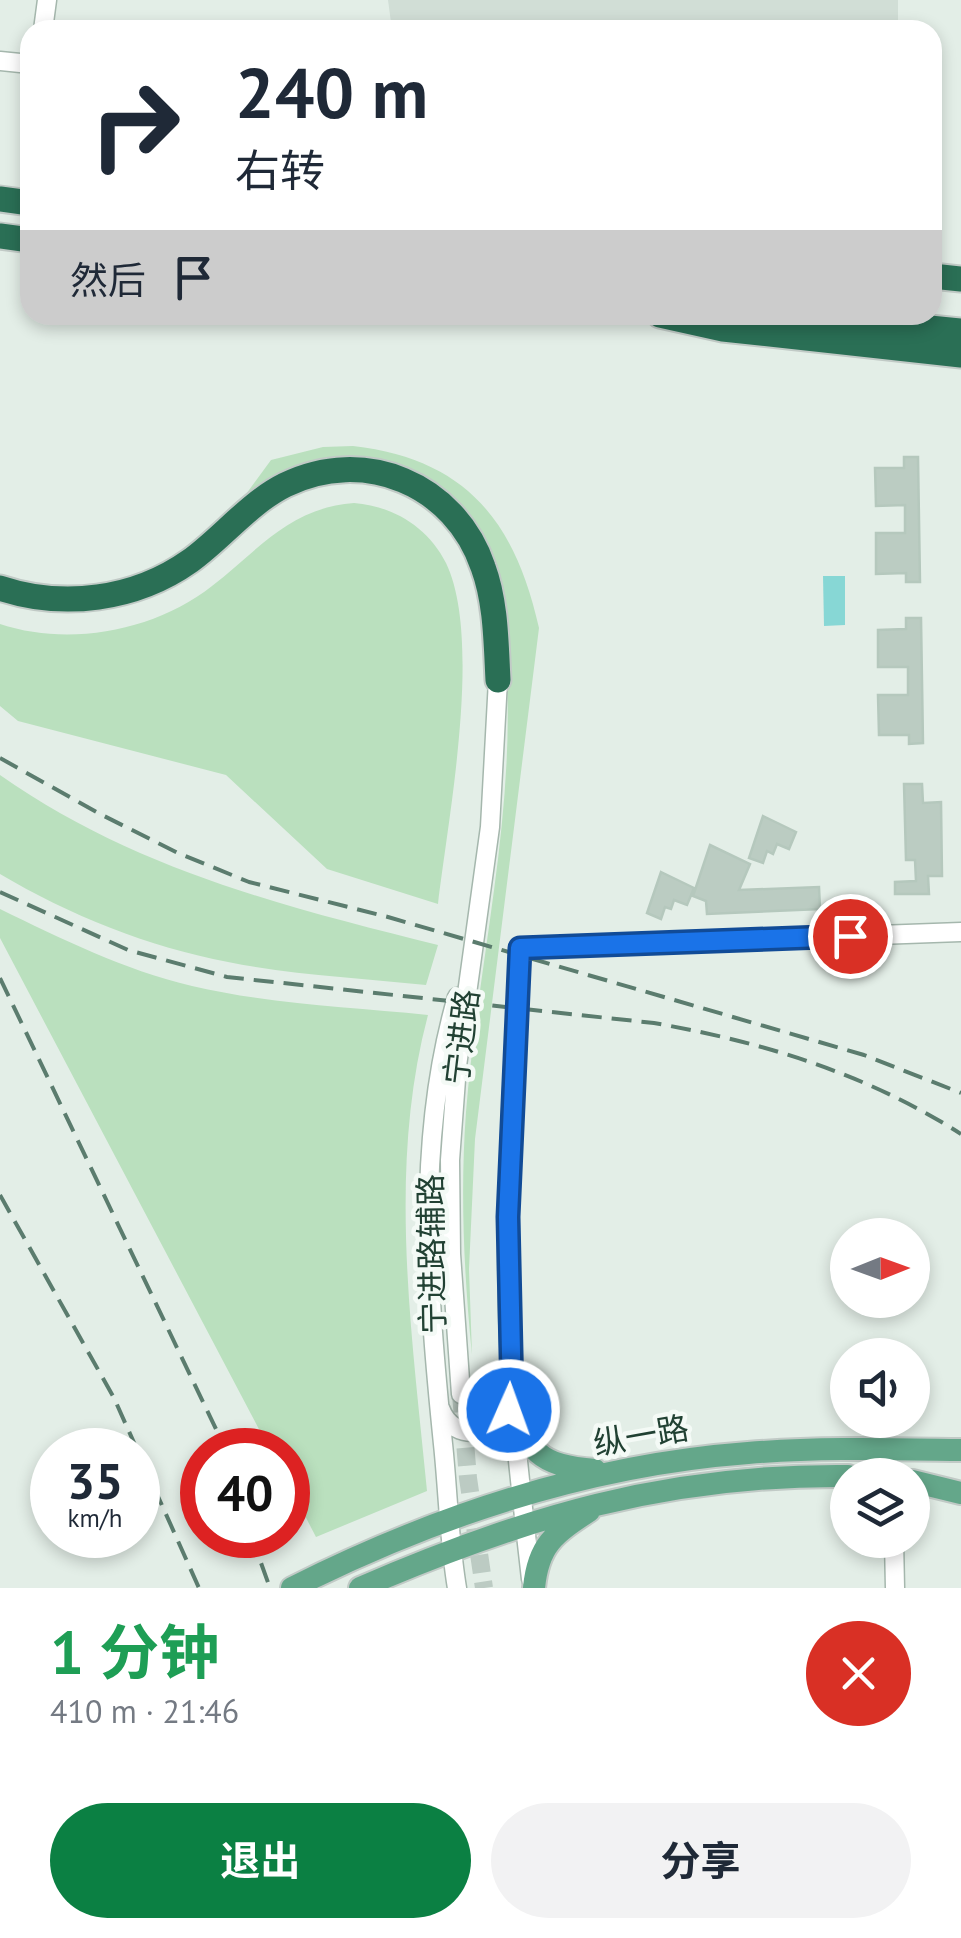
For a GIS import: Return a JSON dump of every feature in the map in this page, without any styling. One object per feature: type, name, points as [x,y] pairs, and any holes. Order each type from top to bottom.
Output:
[{"type":"highway","points":[[705,325],[961,355]]},
{"type":"highway","points":[[904,325],[961,331]]},
{"type":"highway","points":[[0,588],[76,600],[136,588],[190,561],[282,486],[330,470],[380,471],[404,479],[436,498],[462,525],[476,547],[490,595],[498,680]]},
{"type":"main road","points":[[512,1398],[525,1439],[536,1454],[552,1464],[570,1468],[614,1471]]},
{"type":"main road","name":"纵一路","points":[[292,1588],[421,1528],[521,1495],[614,1471],[786,1450],[961,1450]]},
{"type":"main road","points":[[930,1477],[961,1476]]},
{"type":"main road","name":"纵一路","points":[[360,1588],[453,1549],[620,1497],[746,1480],[830,1477]]},
{"type":"main road","points":[[930,1484],[961,1493]]},
{"type":"main road","points":[[533,1588],[536,1560],[550,1540],[590,1510],[620,1497]]},
{"type":"street","name":"宁进路","points":[[461,1394],[451,1254],[450,1160],[457,1066],[493,795],[498,680]]},
{"type":"street","name":"宁进路辅路","points":[[457,1588],[439,1403],[430,1227],[430,1131],[441,1053],[478,924]]},
{"type":"street","points":[[533,1588],[512,1398],[508,1217],[520,948],[961,932]]},
{"type":"street","points":[[439,1403],[442,1414],[455,1428],[480,1432],[502,1421],[512,1398]]},
{"type":"street","points":[[895,1558],[896,1588]]},
{"type":"shaded area","points":[[388,0],[898,0],[898,20],[391,20]]},
{"type":"green space","points":[[353,446],[392,453],[426,465],[455,481],[479,502],[516,556],[539,628],[475,1139],[469,1269],[472,1355],[464,1234],[464,1142],[507,751],[507,690],[498,584],[491,552],[473,520],[448,493],[402,466],[354,457],[312,463],[274,481],[235,509],[271,460],[323,447]]},
{"type":"green space","points":[[354,503],[396,514],[419,529],[446,563],[457,596],[462,637],[460,730],[438,904],[327,869],[226,775],[18,721],[0,706],[0,624],[27,631],[82,634],[138,624],[165,614],[212,586],[293,522],[331,506]]},
{"type":"green space","points":[[0,775],[50,807],[156,860],[267,899],[438,945],[426,985],[277,970],[198,956],[110,928],[54,903],[0,874]]},
{"type":"green space","points":[[0,909],[118,963],[192,986],[280,1001],[428,1015],[408,1132],[406,1192],[410,1312],[427,1491],[316,1537],[310,1525],[310,1428],[258,1428],[0,938]]},
{"type":"water","points":[[823,576],[845,576],[845,625],[824,626]]},
{"type":"building","points":[[904,457],[918,457],[920,582],[906,582],[906,573],[876,574],[876,533],[905,533],[905,505],[876,506],[875,468],[904,468]]},
{"type":"building","points":[[906,618],[921,618],[923,743],[909,744],[909,735],[879,735],[878,695],[908,695],[908,667],[878,667],[878,630],[906,629]]},
{"type":"building","points":[[904,784],[922,784],[923,803],[941,802],[942,876],[928,876],[929,894],[895,894],[895,882],[916,881],[915,860],[906,860]]},
{"type":"building","points":[[763,816],[796,832],[789,849],[777,844],[773,854],[767,851],[763,863],[749,858]]},
{"type":"building","points":[[710,845],[750,864],[739,890],[819,887],[820,909],[707,914],[706,901],[693,896]]},
{"type":"building","points":[[661,872],[694,888],[687,905],[674,900],[671,909],[665,907],[661,919],[647,913]]},
{"type":"tunnel","points":[[461,1394],[484,1588]]},
{"type":"railway","points":[[0,758],[178,853],[249,882],[388,917],[864,1055],[961,1093]]},
{"type":"railway","points":[[0,892],[128,950],[227,977],[654,1023],[735,1040],[851,1078],[961,1134]]},
{"type":"railway","points":[[0,978],[215,1428]]},
{"type":"railway","points":[[0,1195],[114,1398],[199,1588]]},
{"type":"railway","points":[[259,1558],[270,1588]]},
{"type":"route","points":[[509,1410],[512,1398],[508,1217],[520,948],[850,936]]}]
